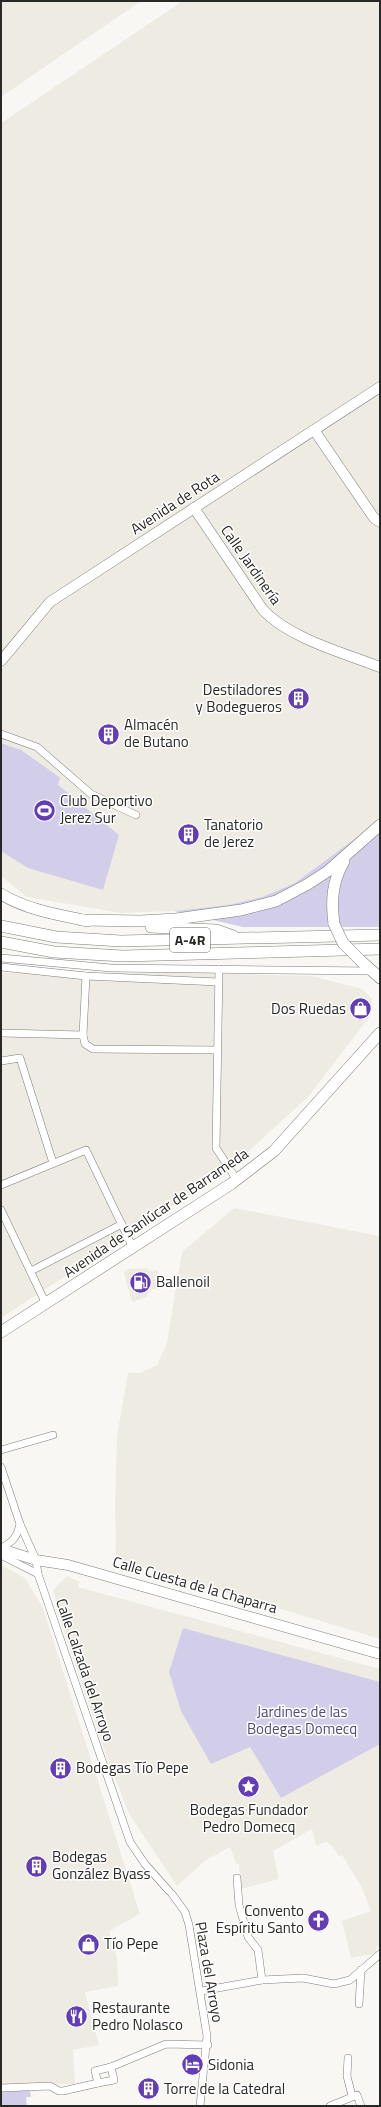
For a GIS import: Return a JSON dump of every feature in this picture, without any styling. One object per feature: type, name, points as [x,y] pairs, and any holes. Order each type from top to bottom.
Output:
[{"type":"main road","points":[[82,920],[140,921],[176,919],[241,910],[276,902],[308,884],[350,852],[380,825]]},
{"type":"main road","points":[[350,852],[338,872],[332,890],[334,924],[344,943],[361,961],[378,974]]},
{"type":"main road","points":[[1,894],[32,908],[57,916],[110,925],[216,930],[239,938]]},
{"type":"main road","name":"A-4R","points":[[1,926],[56,937],[121,941],[380,935]]},
{"type":"main road","name":"A-4R","points":[[1,942],[54,952],[123,956],[380,949]]},
{"type":"main road","name":"Avenida de Sanlúcar de Barrameda","points":[[1,1332],[237,1180],[274,1151],[380,1033]]},
{"type":"street","name":"Avenida de Rota","points":[[1,661],[50,602],[380,386]]},
{"type":"street","points":[[314,430],[374,518],[380,522]]},
{"type":"street","name":"Calle Jardinería","points":[[194,508],[263,610],[273,621],[288,630],[380,667]]},
{"type":"street","points":[[1,734],[37,747],[91,794],[136,815]]},
{"type":"street","points":[[1,958],[48,964],[111,968],[219,969],[378,974]]},
{"type":"street","points":[[1,967],[86,976],[218,982]]},
{"type":"street","points":[[219,969],[216,1148],[237,1180]]},
{"type":"street","points":[[86,976],[83,1035],[85,1044],[93,1049],[217,1050]]},
{"type":"street","points":[[1,1034],[83,1035]]},
{"type":"street","points":[[1,1061],[20,1058],[53,1163]]},
{"type":"street","points":[[1,1185],[86,1150],[133,1248]]},
{"type":"street","points":[[1,1210],[46,1304]]},
{"type":"street","points":[[31,1272],[122,1224]]},
{"type":"street","points":[[1,1450],[53,1435]]},
{"type":"street","name":"Calle Calzada del Arroyo","points":[[1,1467],[20,1524],[36,1560],[38,1574],[130,1842],[145,1864],[170,1892]]},
{"type":"street","points":[[1,1548],[14,1540],[20,1524]]},
{"type":"street","name":"Calle Cuesta de la Chaparra","points":[[1,1548],[36,1560],[68,1565],[380,1654]]},
{"type":"street","points":[[1,1555],[38,1574]]},
{"type":"street","points":[[237,1878],[239,1905],[248,1937],[258,1950],[262,1980]]},
{"type":"street","name":"Plaza del Arroyo","points":[[170,1892],[185,1912],[189,1925],[201,1991],[208,2046],[200,2106]]},
{"type":"street","points":[[201,1991],[262,1980],[303,1978],[334,1984],[350,1980],[380,1954]]},
{"type":"street","points":[[359,2004],[361,1970]]},
{"type":"street","points":[[98,2083],[95,2071],[111,2067],[166,2044],[208,2046]]},
{"type":"street","points":[[348,2058],[346,2076],[361,2106]]},
{"type":"street","points":[[1,2088],[50,2086],[58,2091],[63,2091],[114,2080],[111,2067]]},
{"type":"street","points":[[330,2106],[355,2096]]},
{"type":"shaded area","points":[[1,1],[141,1],[1,97]]},
{"type":"shaded area","points":[[183,1],[380,1],[380,820],[295,883],[262,897],[228,905],[174,911],[121,913],[27,897],[1,876],[1,123]]},
{"type":"shaded area","points":[[1,973],[200,973],[312,976],[362,989],[372,999],[371,1015],[308,1097],[228,1170],[1,1318]]},
{"type":"shaded area","points":[[234,1208],[380,1236],[380,1639],[116,1559],[115,1501],[117,1436],[128,1373],[140,1373],[157,1365],[167,1343],[182,1252]]},
{"type":"shaded area","name":"Ballenoil","points":[[148,1268],[148,1271],[158,1270],[159,1275],[155,1276],[156,1289],[150,1289],[147,1297],[132,1302],[124,1273],[128,1269]]},
{"type":"shaded area","name":"Bodegas González Byass","points":[[1,1565],[25,1578],[43,1608],[140,1914],[109,1931],[117,1957],[118,1986],[85,1992],[99,2045],[73,2050],[75,2084],[1,2086]]},
{"type":"shaded area","name":"Bodegas Fundador Pedro Domecq","points":[[67,1576],[80,1582],[78,1587],[380,1669],[380,1946],[376,1947],[377,1953],[351,1958],[342,1921],[371,1911],[361,1886],[342,1855],[339,1856],[331,1845],[326,1842],[316,1846],[312,1829],[273,1851],[279,1879],[241,1889],[239,1863],[236,1864],[230,1847],[206,1860],[177,1886],[129,1814],[108,1760],[61,1622],[53,1590]]},
{"type":"green space","name":"Club Deportivo Jerez Sur","points":[[1,743],[21,750],[55,774],[60,778],[58,785],[119,835],[103,890],[28,868],[1,851]]},
{"type":"green space","points":[[380,820],[380,927],[243,927],[174,911],[228,905],[262,897],[295,883]]},
{"type":"green space","name":"Jardines de las Bodegas Domecq","points":[[183,1628],[380,1682],[380,1744],[281,1798],[250,1747],[211,1764],[181,1711],[169,1672]]},
{"type":"green space","points":[[30,2091],[31,2097],[26,2097],[27,2106],[1,2106],[1,2092]]},
{"type":"place","name":"Destiladores y Bodegueros","points":[[298,699]]},
{"type":"place","name":"Almacén de Butano","points":[[109,734]]},
{"type":"place","name":"Club Deportivo Jerez Sur","points":[[45,810]]},
{"type":"place","name":"Tanatorio de Jerez","points":[[188,834]]},
{"type":"place","name":"Dos Ruedas","points":[[361,1009]]},
{"type":"place","name":"Ballenoil","points":[[141,1282]]},
{"type":"place","name":"Bodegas Tío Pepe","points":[[60,1768]]},
{"type":"place","name":"Bodegas Fundador Pedro Domecq","points":[[249,1787]]},
{"type":"place","name":"Bodegas González Byass","points":[[36,1866]]},
{"type":"place","name":"Convento Espíritu Santo","points":[[319,1920]]},
{"type":"place","name":"Tío Pepe","points":[[89,1944]]},
{"type":"place","name":"Restaurante Pedro Nolasco","points":[[76,2017]]},
{"type":"place","name":"Sidonia","points":[[193,2065]]},
{"type":"place","name":"Torre de la Catedral","points":[[149,2089]]}]
